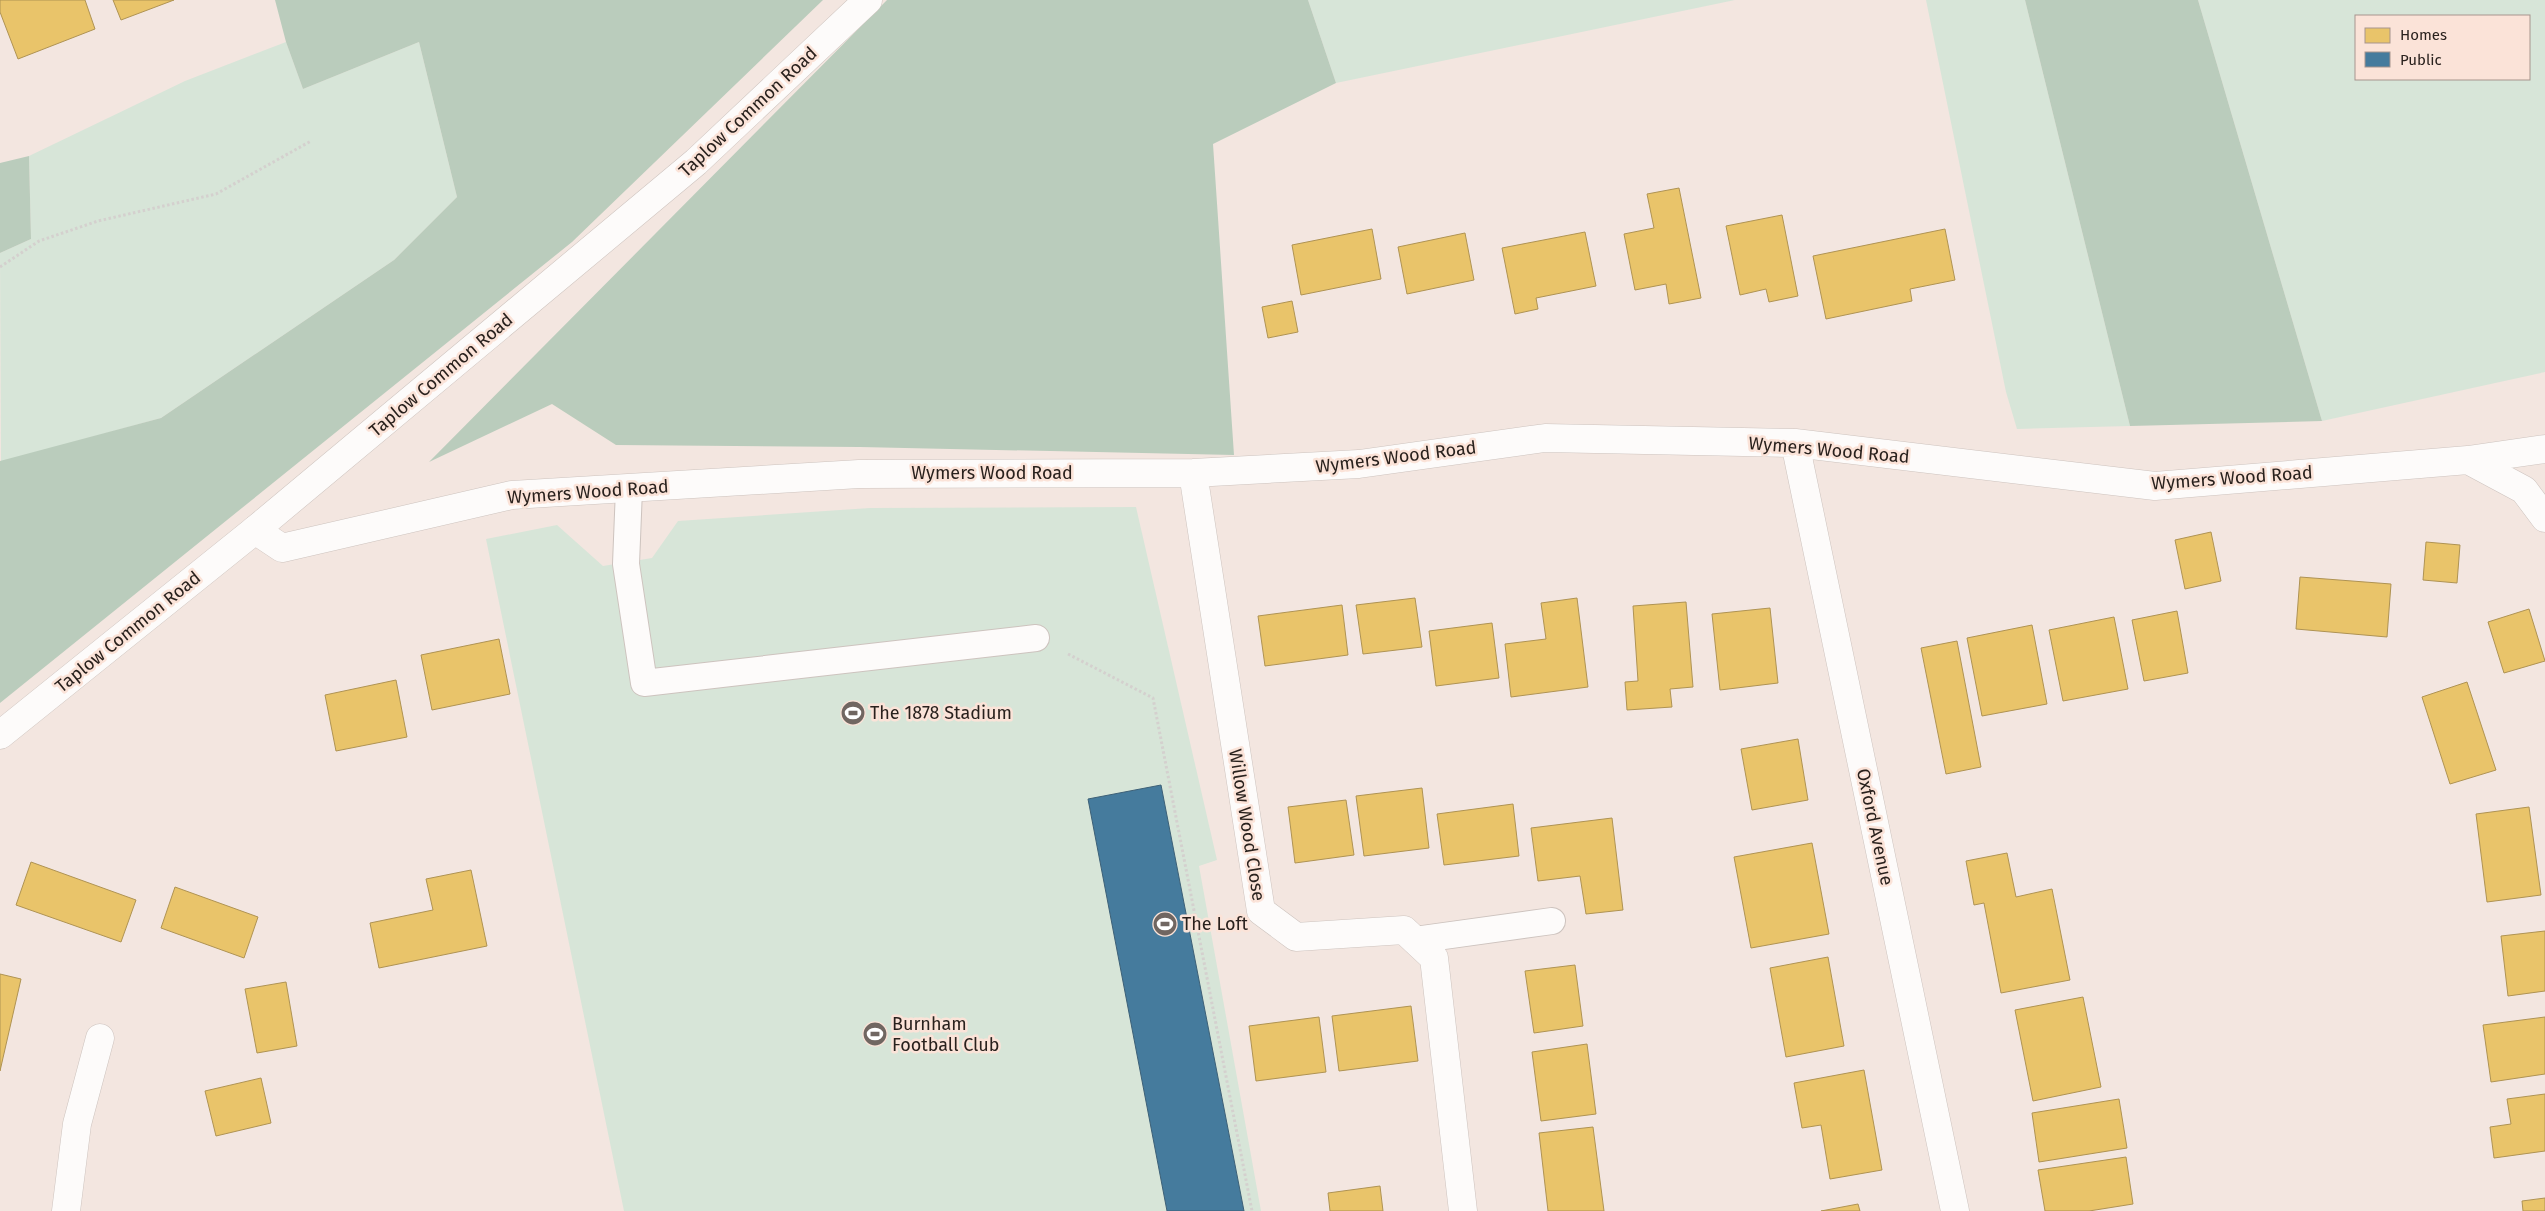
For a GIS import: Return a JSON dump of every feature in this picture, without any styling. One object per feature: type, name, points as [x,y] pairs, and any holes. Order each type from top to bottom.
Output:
[{"type":"street","name":"Taplow Common Road","points":[[0,735],[255,530],[696,162],[868,0]]},
{"type":"street","name":"Wymers Wood Road","points":[[255,530],[282,548],[512,495],[859,474],[1193,473],[1359,464],[1545,438],[1796,443],[2155,486],[2468,460],[2545,449]]},
{"type":"street","name":"Oxford Avenue","points":[[1796,443],[1955,1211]]},
{"type":"street","points":[[2468,460],[2524,490],[2545,518]]},
{"type":"street","name":"Willow Wood Close","points":[[1193,473],[1261,911],[1296,936],[1404,930],[1434,958],[1463,1211]]},
{"type":"street","points":[[66,1211],[77,1124],[100,1038]]},
{"type":"lane","points":[[629,489],[626,564],[644,682],[1036,638]]},
{"type":"lane","points":[[1415,940],[1552,921]]},
{"type":"path","points":[[0,267],[39,241],[56,235],[98,221],[216,194],[311,141]]},
{"type":"path","points":[[1036,638],[1154,698],[1252,1211]]},
{"type":"green space","points":[[275,0],[823,0],[572,242],[0,703],[0,461],[161,418],[394,260],[457,197],[419,42],[303,89],[286,42]]},
{"type":"green space","points":[[887,0],[1308,0],[1336,83],[1213,144],[1234,455],[860,447],[616,445],[552,404],[429,462]]},
{"type":"green space","points":[[1308,0],[1735,0],[1336,83]]},
{"type":"green space","points":[[1926,0],[2025,0],[2130,426],[2017,429],[2006,392]]},
{"type":"green space","points":[[2025,0],[2198,0],[2322,421],[2130,426]]},
{"type":"green space","points":[[2198,0],[2545,0],[2545,372],[2322,421]]},
{"type":"green space","points":[[286,42],[303,89],[419,42],[457,197],[394,260],[161,418],[1,462],[0,253],[31,239],[29,156],[185,81]]},
{"type":"green space","points":[[29,156],[31,239],[0,253],[0,163]]},
{"type":"green space","name":"The 1878 Stadium","points":[[1136,507],[1217,860],[1199,866],[1261,1211],[624,1211],[486,539],[557,525],[603,566],[652,558],[678,521],[870,508]]},
{"type":"building: Homes","points":[[0,0],[85,0],[95,29],[18,59],[0,12]]},
{"type":"building: Homes","points":[[113,0],[174,0],[121,20]]},
{"type":"building: Homes","points":[[1679,188],[1701,298],[1669,304],[1666,284],[1635,290],[1624,234],[1654,228],[1647,194]]},
{"type":"building: Homes","points":[[1782,215],[1798,296],[1769,302],[1766,289],[1740,295],[1726,226]]},
{"type":"building: Homes","points":[[1372,229],[1381,279],[1301,295],[1292,245]]},
{"type":"building: Homes","points":[[1945,229],[1955,280],[1910,289],[1912,301],[1826,319],[1813,256]]},
{"type":"building: Homes","points":[[1585,232],[1596,286],[1536,298],[1538,309],[1515,314],[1502,248]]},
{"type":"building: Homes","points":[[1465,233],[1474,280],[1407,294],[1398,247]]},
{"type":"building: Homes","points":[[1292,301],[1298,332],[1268,338],[1262,307]]},
{"type":"building: Homes","points":[[2211,532],[2221,581],[2185,589],[2175,540]]},
{"type":"building: Homes","points":[[2426,542],[2460,545],[2457,583],[2423,580]]},
{"type":"building: Homes","points":[[2300,577],[2391,584],[2387,637],[2296,629]]},
{"type":"building: Homes","points":[[1415,598],[1422,647],[1363,654],[1356,605]]},
{"type":"building: Homes","points":[[1577,598],[1588,687],[1511,697],[1505,644],[1546,639],[1541,603]]},
{"type":"building: Homes","points":[[1686,602],[1693,687],[1670,689],[1672,707],[1627,710],[1625,682],[1638,681],[1633,606]]},
{"type":"building: Homes","points":[[1342,605],[1348,655],[1265,666],[1258,616]]},
{"type":"building: Homes","points":[[1770,608],[1778,683],[1720,690],[1712,614]]},
{"type":"building: Homes","points":[[2529,609],[2545,661],[2504,673],[2488,622]]},
{"type":"building: Homes","points":[[2177,611],[2188,673],[2144,681],[2132,620]]},
{"type":"building: Homes","points":[[2114,617],[2128,689],[2063,701],[2049,630]]},
{"type":"building: Homes","points":[[1492,623],[1499,678],[1436,686],[1429,631]]},
{"type":"building: Homes","points":[[2032,625],[2047,704],[1982,716],[1967,638]]},
{"type":"building: Homes","points":[[499,639],[510,694],[432,710],[421,655]]},
{"type":"building: Homes","points":[[1957,641],[1981,767],[1946,774],[1921,648]]},
{"type":"building: Homes","points":[[396,680],[407,737],[336,751],[325,695]]},
{"type":"building: Homes","points":[[2467,682],[2496,770],[2450,784],[2422,697]]},
{"type":"building: Homes","points":[[1798,739],[1808,800],[1752,810],[1741,749]]},
{"type":"building: Homes","points":[[1422,788],[1429,848],[1364,856],[1356,796]]},
{"type":"building: Homes","points":[[1346,800],[1354,855],[1295,863],[1288,807]]},
{"type":"building: Homes","points":[[1513,804],[1519,856],[1444,865],[1437,814]]},
{"type":"building: Homes","points":[[2529,807],[2541,895],[2487,902],[2476,814]]},
{"type":"building: Homes","points":[[1612,818],[1623,910],[1586,914],[1580,876],[1538,881],[1531,828]]},
{"type":"building: Homes","points":[[1812,843],[1829,934],[1751,948],[1734,857]]},
{"type":"building: Homes","points":[[2007,853],[2016,897],[2052,889],[2070,980],[2001,993],[1984,903],[1974,905],[1966,861]]},
{"type":"building: Homes","points":[[31,862],[136,900],[121,942],[16,905]]},
{"type":"building: Homes","points":[[471,870],[487,946],[379,968],[370,923],[433,910],[426,879]]},
{"type":"building: Homes","points":[[175,887],[258,917],[244,958],[161,928]]},
{"type":"building: Homes","points":[[2545,931],[2545,991],[2508,996],[2501,936]]},
{"type":"building: Homes","points":[[1828,957],[1844,1046],[1786,1057],[1770,968]]},
{"type":"building: Homes","points":[[1575,965],[1583,1026],[1534,1033],[1525,971]]},
{"type":"building: Homes","points":[[0,974],[21,979],[0,1071]]},
{"type":"building: Homes","points":[[286,982],[297,1046],[257,1053],[245,989]]},
{"type":"building: Homes","points":[[2083,997],[2101,1087],[2033,1101],[2015,1010]]},
{"type":"building: Homes","points":[[1411,1006],[1418,1061],[1339,1071],[1332,1016]]},
{"type":"building: Homes","points":[[1319,1017],[1326,1072],[1256,1081],[1249,1026]]},
{"type":"building: Homes","points":[[2545,1017],[2545,1074],[2491,1082],[2483,1025]]},
{"type":"building: Homes","points":[[1587,1044],[1596,1114],[1541,1121],[1532,1052]]},
{"type":"building: Homes","points":[[1864,1070],[1882,1170],[1830,1179],[1821,1125],[1802,1128],[1794,1083]]},
{"type":"building: Homes","points":[[261,1078],[271,1123],[216,1136],[205,1091]]},
{"type":"building: Homes","points":[[2545,1094],[2545,1151],[2494,1158],[2490,1127],[2511,1124],[2507,1099]]},
{"type":"building: Homes","points":[[2119,1099],[2127,1148],[2039,1162],[2032,1113]]},
{"type":"building: Homes","points":[[1593,1127],[1604,1211],[1548,1211],[1539,1133]]},
{"type":"building: Homes","points":[[2126,1157],[2133,1204],[2089,1211],[2045,1211],[2038,1170]]},
{"type":"building: Homes","points":[[1380,1186],[1383,1211],[1330,1211],[1328,1193]]},
{"type":"building: Homes","points":[[2545,1198],[2545,1211],[2523,1211],[2522,1201]]},
{"type":"building: Homes","points":[[1858,1204],[1860,1211],[1821,1211]]},
{"type":"building: Public","points":[[1161,785],[1244,1211],[1167,1211],[1088,799]]},
{"type":"place","name":"The 1878 Stadium","points":[[853,713]]},
{"type":"place","name":"The Loft","points":[[1165,924]]},
{"type":"place","name":"Burnham Football Club","points":[[875,1034]]}]
